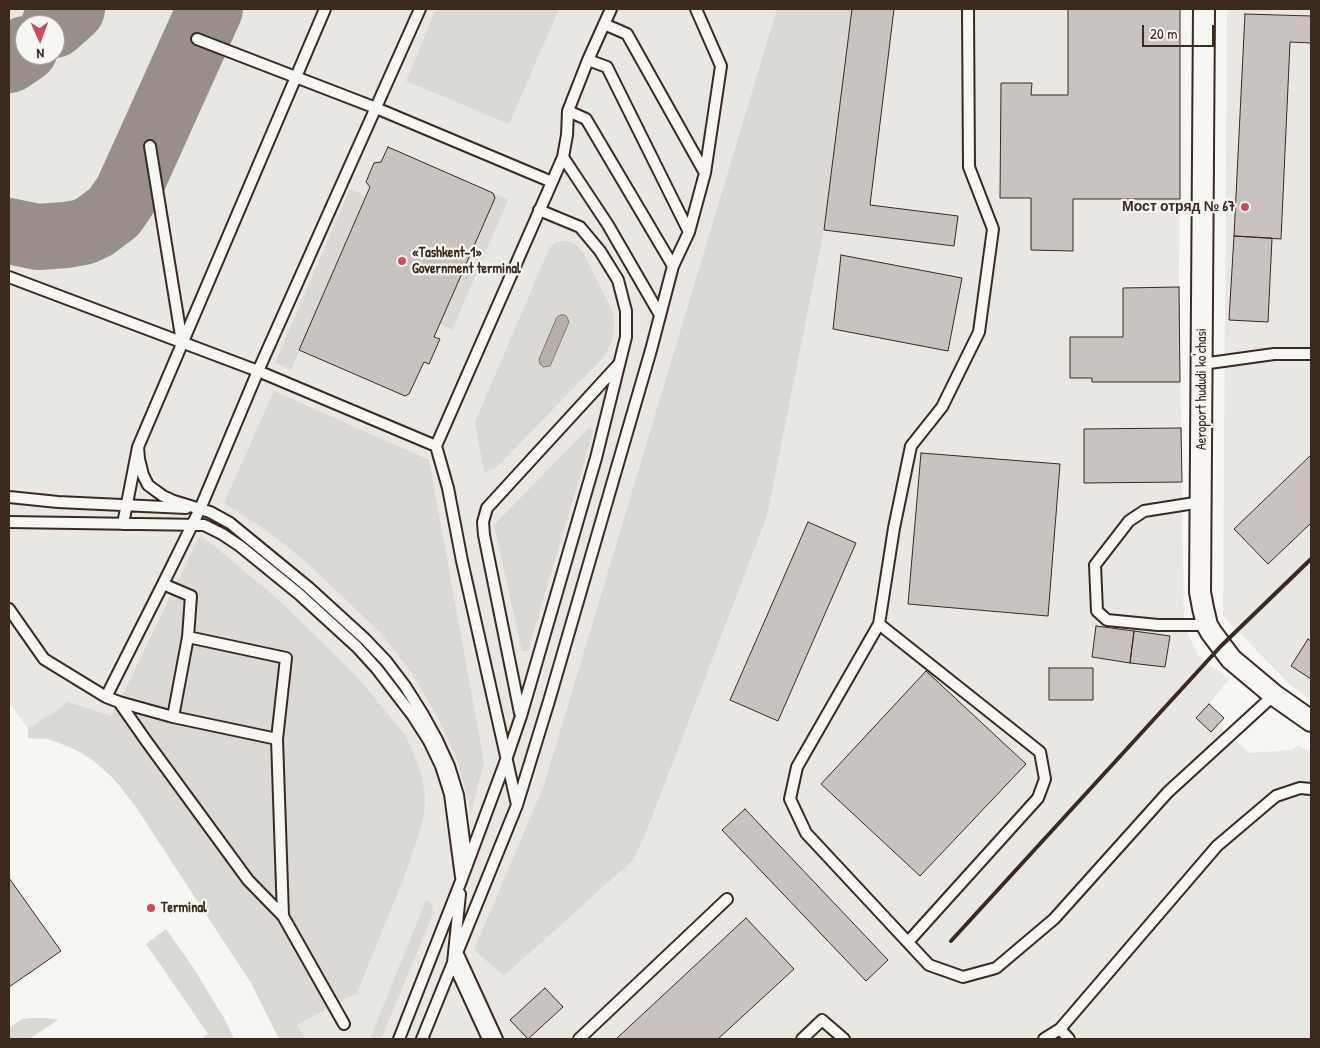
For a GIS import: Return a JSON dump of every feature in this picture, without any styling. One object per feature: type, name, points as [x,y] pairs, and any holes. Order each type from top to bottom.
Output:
[{"type":"street","name":"Aeroport hududi ko'chasi","points":[[1204,9],[1200,592],[1207,625],[1231,659],[1274,695],[1311,721]]},
{"type":"lane","points":[[123,524],[138,447],[325,9]]},
{"type":"lane","points":[[106,697],[200,509],[258,371],[420,9]]},
{"type":"lane","points":[[517,805],[462,561],[448,488],[436,446],[563,157],[567,136],[568,111],[611,9]]},
{"type":"lane","points":[[422,1039],[517,805],[549,701],[674,266],[689,232],[705,173],[721,66],[696,9]]},
{"type":"lane","points":[[968,9],[969,166],[994,229],[979,332],[942,407],[911,446],[894,528],[879,624],[797,767],[790,799],[806,833],[929,965],[963,977],[996,968],[1054,919],[1168,792],[1274,695]]},
{"type":"lane","points":[[604,24],[627,34],[705,173]]},
{"type":"lane","points":[[197,39],[376,108],[552,182]]},
{"type":"lane","points":[[588,60],[607,68],[689,232]]},
{"type":"lane","points":[[568,111],[586,119],[674,266]]},
{"type":"lane","points":[[150,146],[183,343]]},
{"type":"lane","points":[[563,157],[608,225],[660,316]]},
{"type":"lane","points":[[399,1039],[461,881],[521,716],[596,458],[626,337],[626,310],[618,280],[600,251],[580,227],[539,210]]},
{"type":"lane","points":[[9,277],[258,371],[436,446]]},
{"type":"lane","points":[[1202,364],[1274,354],[1311,354]]},
{"type":"lane","points":[[521,716],[484,535],[483,522],[487,508],[620,363]]},
{"type":"lane","points":[[138,447],[141,470],[148,485],[163,496],[210,512],[230,523],[308,586],[386,661],[422,712],[438,740],[458,795],[467,864],[457,952],[497,1039]]},
{"type":"lane","points":[[9,496],[58,502],[200,509]]},
{"type":"lane","points":[[1201,502],[1144,511],[1129,521],[1095,565],[1097,611],[1107,620],[1158,625],[1207,625]]},
{"type":"lane","points":[[9,522],[204,525],[240,546],[299,594],[357,647],[396,693],[429,741],[441,766],[450,794],[461,881],[453,963],[488,1039]]},
{"type":"lane","points":[[164,584],[191,596],[188,637],[173,717]]},
{"type":"lane","points":[[9,608],[44,659],[106,697],[173,717],[277,739]]},
{"type":"lane","points":[[879,624],[1040,752],[1044,778],[1038,798],[908,942]]},
{"type":"lane","points":[[188,637],[286,658],[277,739],[283,916]]},
{"type":"lane","points":[[119,702],[248,880],[283,916],[344,1024]]},
{"type":"lane","points":[[1044,1039],[1060,1030],[1217,846],[1276,796],[1300,788],[1311,789]]},
{"type":"lane","points":[[579,1039],[726,898]]},
{"type":"lane","points":[[802,1039],[822,1020],[844,1039]]},
{"type":"lane","points":[[1060,1030],[1069,1039]]},
{"type":"shaded area","points":[[9,9],[1180,9],[1179,287],[1184,625],[1199,657],[1229,679],[1203,711],[1249,753],[1293,750],[1298,745],[1311,753],[1311,1039],[306,1039],[267,975],[251,983],[136,807],[114,779],[93,760],[76,750],[47,739],[28,738],[28,729],[9,702]]},
{"type":"shaded area","points":[[436,9],[559,9],[509,124],[406,81]]},
{"type":"shaded area","points":[[777,9],[852,9],[824,230],[767,516],[645,835],[633,860],[504,976],[474,950],[544,785]]},
{"type":"shaded area","points":[[1227,9],[1311,9],[1311,699],[1291,686],[1223,616]]},
{"type":"shaded area","points":[[350,189],[366,196],[291,370],[275,363]]},
{"type":"shaded area","points":[[493,193],[508,200],[452,330],[440,324],[495,198]]},
{"type":"shaded area","points":[[567,241],[577,245],[584,254],[614,315],[614,330],[611,344],[603,358],[495,469],[484,472],[475,422],[549,249],[555,242]]},
{"type":"shaded area","points":[[565,315],[569,322],[550,366],[543,367],[539,359],[557,317]]},
{"type":"shaded area","points":[[274,391],[429,460],[484,762],[471,812],[458,762],[437,716],[411,672],[380,632],[305,561],[266,530],[224,503]]},
{"type":"shaded area","points":[[589,428],[593,432],[528,651],[522,651],[494,525]]},
{"type":"shaded area","points":[[200,535],[282,603],[357,677],[403,732],[422,776],[425,800],[421,828],[403,880],[357,993],[297,1025],[306,1039],[279,1039],[251,983],[136,807],[114,779],[93,760],[76,750],[47,739],[28,738],[28,730],[68,702],[111,716]]},
{"type":"shaded area","points":[[426,900],[432,906],[433,914],[381,1039],[370,1039]]},
{"type":"shaded area","points":[[166,929],[194,969],[224,1018],[234,1039],[201,1039],[208,1034],[146,944]]},
{"type":"shaded area","points":[[22,1019],[58,1020],[29,1039],[9,1039],[9,1028]]},
{"type":"building","points":[[852,9],[894,9],[870,205],[958,216],[954,246],[824,230]]},
{"type":"building","points":[[1068,9],[1180,9],[1180,199],[1073,199],[1073,251],[1031,250],[1031,198],[1000,198],[1001,83],[1032,83],[1031,95],[1068,95]]},
{"type":"building","points":[[1245,14],[1311,16],[1311,43],[1290,42],[1281,239],[1234,236]]},
{"type":"building","name":"«Tashkent-1» Government terminal","points":[[388,147],[493,193],[495,198],[434,337],[440,339],[429,364],[424,362],[409,394],[405,396],[299,350],[370,187],[366,182],[374,163],[381,162]]},
{"type":"building","points":[[1234,236],[1272,238],[1268,322],[1229,320]]},
{"type":"building","points":[[841,255],[962,278],[948,351],[833,329]]},
{"type":"building","points":[[1179,287],[1180,382],[1092,382],[1092,378],[1070,378],[1070,337],[1123,337],[1123,288]]},
{"type":"building","points":[[1181,428],[1182,482],[1084,483],[1084,429]]},
{"type":"building","points":[[921,453],[1060,464],[1048,616],[908,604]]},
{"type":"building","points":[[1311,455],[1311,523],[1268,564],[1234,529]]},
{"type":"building","points":[[808,522],[856,543],[778,721],[730,700]]},
{"type":"building","points":[[1096,626],[1134,631],[1130,663],[1092,657]]},
{"type":"building","points":[[1134,631],[1170,636],[1165,667],[1130,663]]},
{"type":"building","points":[[1308,639],[1311,641],[1311,679],[1291,666]]},
{"type":"building","points":[[1049,668],[1093,668],[1093,700],[1049,700]]},
{"type":"building","points":[[926,671],[1026,764],[920,876],[821,784]]},
{"type":"building","points":[[1209,704],[1224,718],[1211,732],[1196,718]]},
{"type":"building","points":[[745,809],[888,960],[866,981],[722,830]]},
{"type":"building","points":[[9,878],[61,951],[9,987]]},
{"type":"building","points":[[746,918],[794,969],[718,1039],[616,1039]]},
{"type":"building","points":[[545,988],[563,1007],[528,1039],[510,1020]]},
{"type":"taxiway","points":[[65,15],[72,9]]},
{"type":"taxiway","points":[[9,231],[38,237],[83,232],[94,227],[114,212],[127,193],[210,9]]},
{"type":"taxiway","points":[[9,60],[15,56]]},
{"type":"railway","points":[[951,941],[1221,646],[1311,559]]},
{"type":"place","name":"Мост отряд № 67","points":[[1245,207]]},
{"type":"place","name":"«Tashkent-1» Government terminal","points":[[402,261]]},
{"type":"place","name":"Terminal","points":[[151,908]]}]
